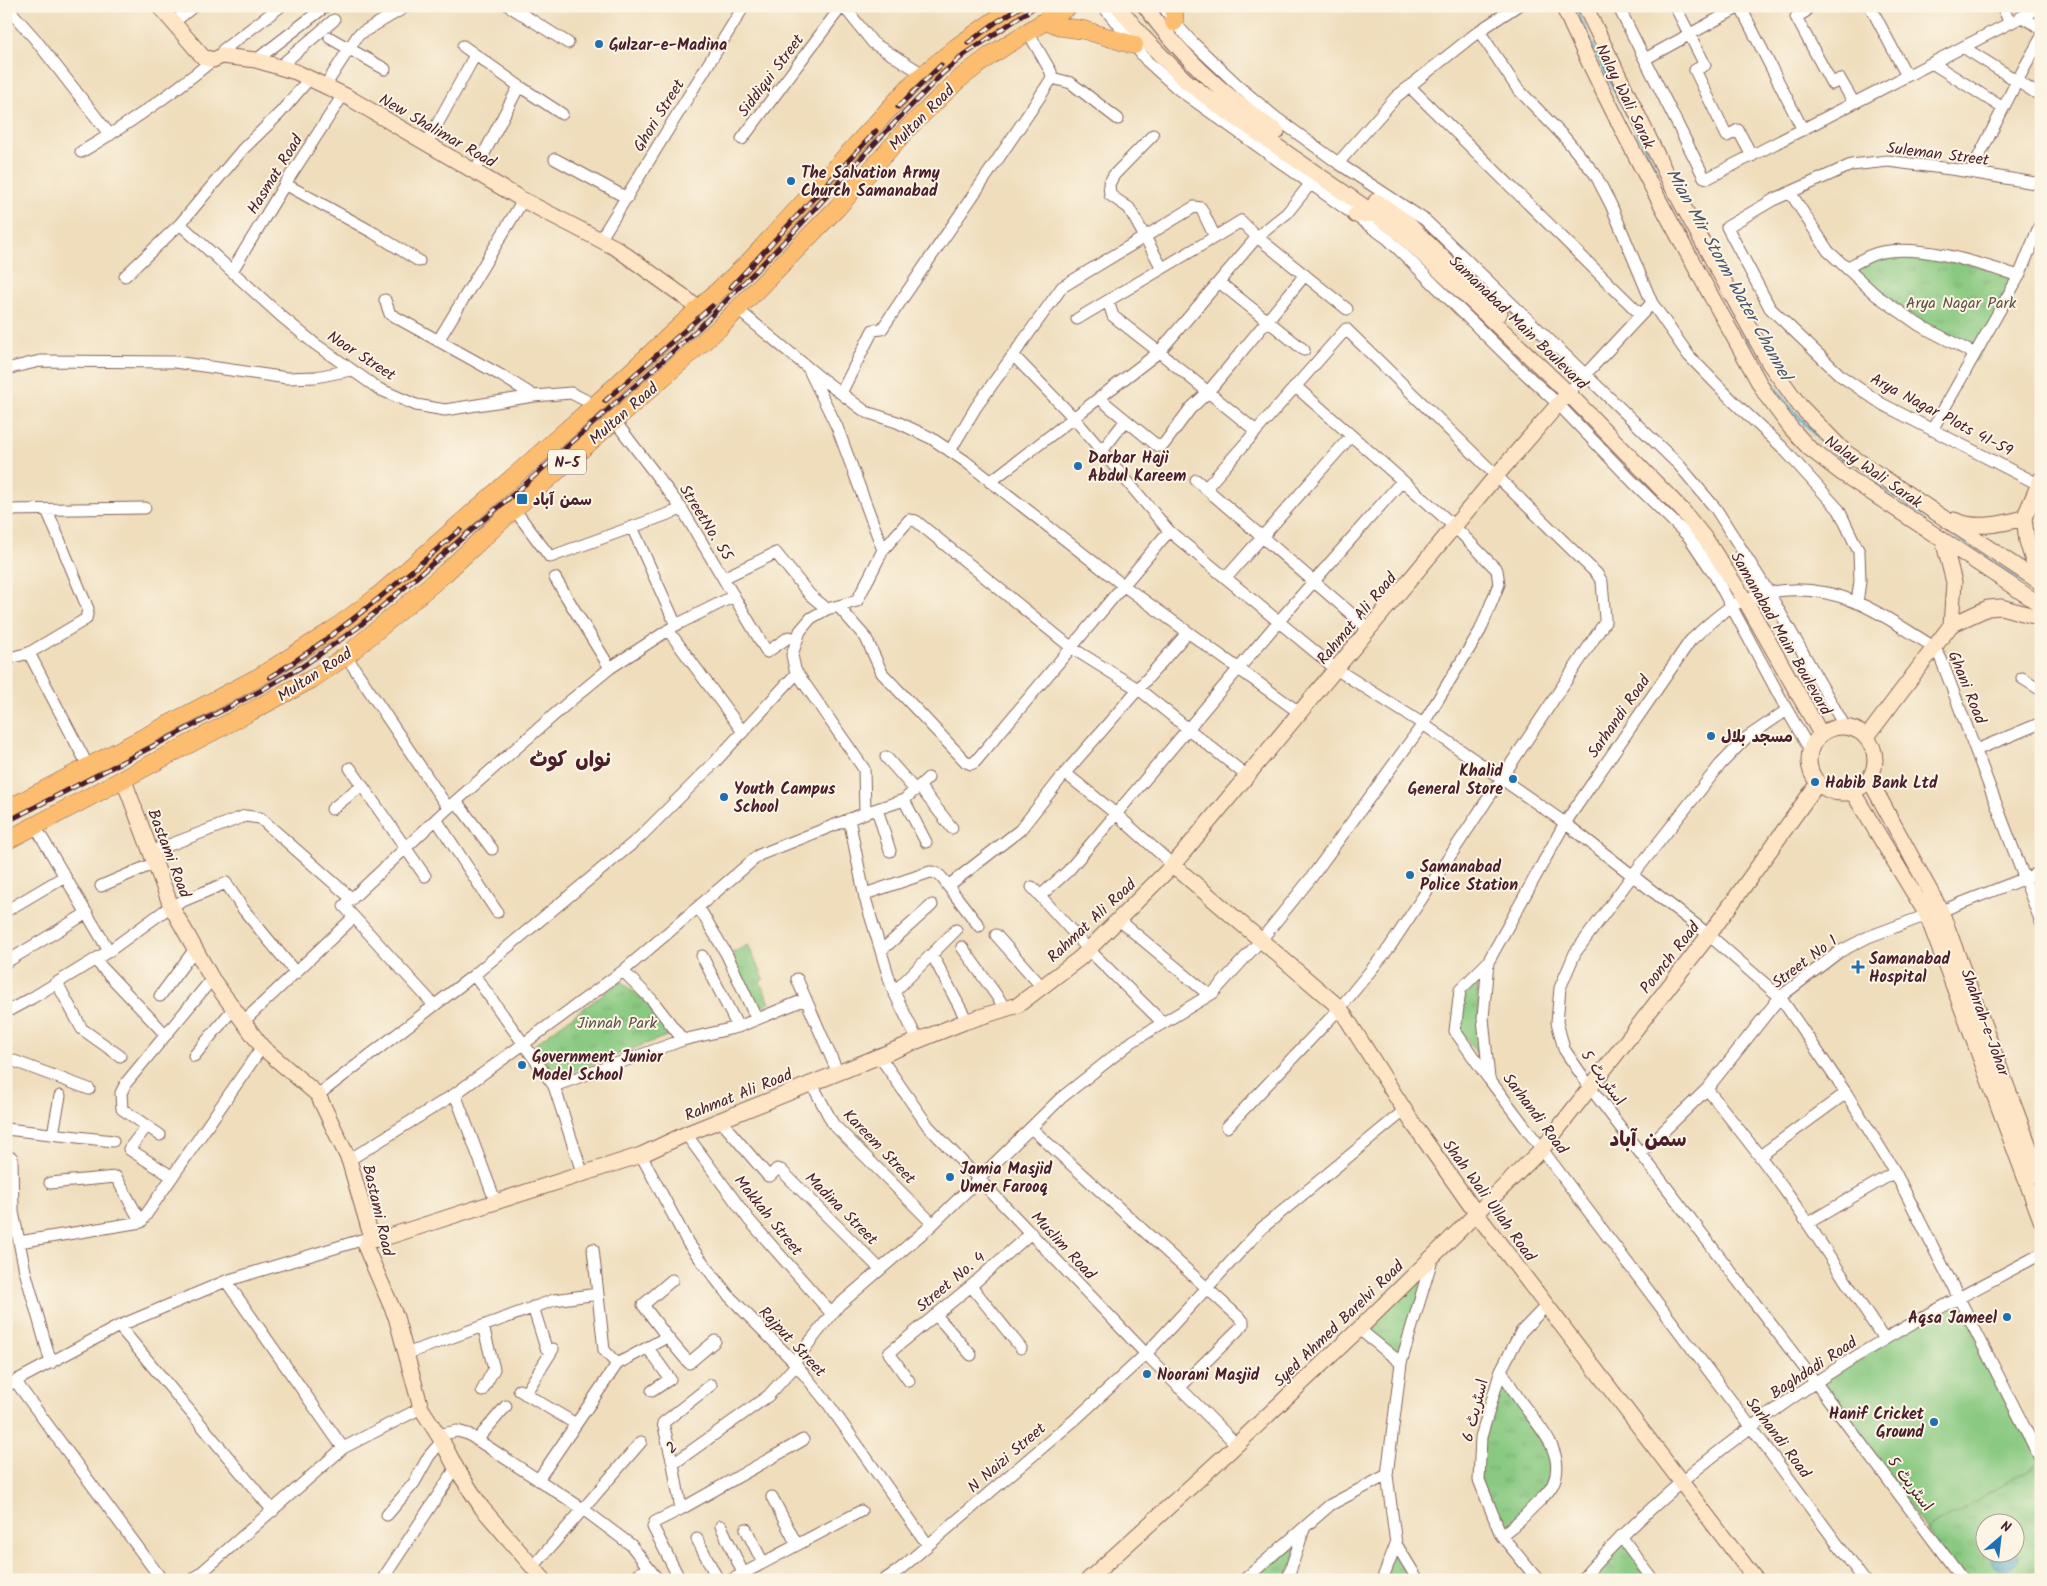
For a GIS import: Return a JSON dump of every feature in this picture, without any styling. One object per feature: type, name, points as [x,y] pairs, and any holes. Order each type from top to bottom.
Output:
[{"type":"main road","name":"New Shalimar Road","points":[[159,6],[200,55],[256,60],[310,78],[427,143],[523,200],[600,240],[684,296],[698,309]]},
{"type":"main road","name":"Multan Road","points":[[6,810],[218,700],[293,656],[333,630],[377,597],[593,407],[750,260],[913,83],[988,23],[1015,6]]},
{"type":"main road","name":"Multan Road","points":[[6,842],[123,778],[230,724],[312,679],[346,656],[445,573],[514,509],[675,368],[737,309],[837,208],[934,102],[975,66],[1069,6]]},
{"type":"main road","name":"Samanabad Main Boulevard","points":[[1118,6],[1143,37],[1185,80],[1220,107],[1382,212]]},
{"type":"main road","name":"Samanabad Main Boulevard","points":[[1145,6],[1179,50],[1219,88],[1254,117],[1382,212],[1395,228],[1423,253],[1691,519],[1708,541],[1825,732]]},
{"type":"main road","name":"Nalay Wali Sarak","points":[[1564,6],[1590,66],[1646,178],[1766,395],[1790,427],[1810,448],[1843,474],[2041,605]]},
{"type":"main road","name":"Nalay Wali Sarak","points":[[1585,6],[1664,169],[1769,363],[1800,406],[1845,452],[2040,582]]},
{"type":"main road","points":[[1046,20],[1062,27],[1084,30],[1134,44]]},
{"type":"main road","points":[[1646,178],[1664,169]]},
{"type":"main road","points":[[1356,215],[1382,212],[1380,190]]},
{"type":"main road","name":"Rahmat Ali Road","points":[[368,1240],[381,1239],[641,1155],[720,1120],[967,1021],[1018,1005],[1089,950],[1174,865],[1454,526],[1566,395]]},
{"type":"main road","points":[[2040,482],[2024,518],[2027,541],[2040,582]]},
{"type":"main road","points":[[1943,516],[1961,523],[1982,525],[2024,518]]},
{"type":"main road","points":[[1943,540],[1954,582],[1951,625]]},
{"type":"main road","points":[[1866,738],[1951,625],[1988,608],[2001,607],[2041,618]]},
{"type":"main road","points":[[218,700],[230,724]]},
{"type":"main road","points":[[1845,727],[1853,729],[1866,738],[1872,747],[1875,758],[1874,769],[1869,779],[1862,786],[1852,791],[1834,792],[1818,783],[1812,773],[1809,762],[1810,750],[1825,732],[1845,727]]},
{"type":"main road","name":"Bastami Road","points":[[123,778],[171,906],[212,980],[262,1047],[318,1095],[349,1160],[370,1232],[366,1248],[396,1317],[421,1408],[482,1508],[544,1580]]},
{"type":"main road","name":"Shahrah-e-Johar","points":[[1869,779],[1934,913],[2041,1178]]},
{"type":"main road","name":"Poonch Road","points":[[1543,1148],[1589,1086],[1709,935],[1818,783]]},
{"type":"main road","name":"Shahrah-e-Johar","points":[[1852,791],[1934,913],[2041,1220]]},
{"type":"main road","name":"Shah Wali Ullah Road","points":[[1174,865],[1340,1008],[1405,1110],[1476,1213],[1756,1580]]},
{"type":"main road","name":"Syed Ahmed Barelvi Road","points":[[1088,1580],[1237,1445],[1359,1329],[1434,1253],[1543,1148]]},
{"type":"street","points":[[6,6],[35,39],[110,135]]},
{"type":"street","points":[[173,23],[194,6]]},
{"type":"street","points":[[81,152],[110,135],[177,88],[218,58],[223,50],[281,6]]},
{"type":"street","points":[[256,60],[326,6]]},
{"type":"street","points":[[325,86],[360,32],[375,26],[407,6]]},
{"type":"street","points":[[509,6],[568,43]]},
{"type":"street","points":[[1104,6],[1147,61],[1178,89],[1388,239],[1516,365],[1566,395],[1652,303]]},
{"type":"street","points":[[1163,6],[1175,14],[1244,91],[1275,117],[1338,163],[1425,220],[1678,465],[1716,509],[1769,593],[1845,727]]},
{"type":"street","points":[[1338,163],[1396,97],[1479,30],[1517,6]]},
{"type":"street","points":[[1618,6],[1704,177],[1708,178],[2041,7]]},
{"type":"street","points":[[1675,6],[1705,65],[1695,70],[1727,136],[1738,130],[1752,156]]},
{"type":"street","points":[[1644,60],[1740,6],[1803,130]]},
{"type":"street","points":[[1803,6],[1805,12],[1796,18],[1832,84],[1840,79],[1854,103]]},
{"type":"street","points":[[1870,6],[1907,76]]},
{"type":"street","points":[[2002,6],[2010,23]]},
{"type":"street","points":[[841,7],[873,43],[923,74]]},
{"type":"street","name":"Siddiqui Street","points":[[742,139],[841,7]]},
{"type":"street","name":"Ghori Street","points":[[600,240],[739,8]]},
{"type":"street","points":[[2022,17],[2041,28]]},
{"type":"street","points":[[279,67],[334,20]]},
{"type":"street","points":[[1479,30],[1517,88],[1565,138],[1595,174],[1611,205],[1652,303],[1689,356],[1782,447],[1839,510],[1859,552],[1860,581],[1857,603]]},
{"type":"street","points":[[841,393],[873,330],[882,330],[954,222],[999,161],[1052,78],[1051,72],[1028,32]]},
{"type":"street","points":[[330,38],[385,69]]},
{"type":"street","points":[[1971,172],[2016,81],[2041,38]]},
{"type":"street","points":[[463,46],[562,114]]},
{"type":"street","points":[[1963,47],[2041,96]]},
{"type":"street","points":[[427,143],[475,56]]},
{"type":"street","points":[[1932,63],[2003,108]]},
{"type":"street","points":[[125,276],[180,224],[243,149],[280,113],[310,78]]},
{"type":"street","points":[[1052,78],[1071,83],[1118,119]]},
{"type":"street","points":[[475,171],[519,86]]},
{"type":"street","points":[[1410,87],[1640,314]]},
{"type":"street","name":"Hasmat Road","points":[[232,271],[285,184],[343,95]]},
{"type":"street","points":[[1153,135],[1114,175],[1109,184],[1110,195],[1129,208],[1162,268]]},
{"type":"street","points":[[554,159],[626,198]]},
{"type":"street","name":"Suleman Street","points":[[1727,227],[1773,200],[1851,165],[1888,161],[2041,184]]},
{"type":"street","points":[[990,482],[1159,352],[1257,237],[1287,213],[1311,183]]},
{"type":"street","points":[[285,184],[419,260]]},
{"type":"street","points":[[1790,192],[1828,250],[1876,295],[1920,325],[1975,354]]},
{"type":"street","points":[[438,341],[523,200]]},
{"type":"street","points":[[950,451],[976,407],[1062,288],[1198,206],[1201,208],[1215,237]]},
{"type":"street","points":[[1077,319],[1241,221],[1257,237],[1347,308]]},
{"type":"street","points":[[1932,430],[2019,276],[2041,222]]},
{"type":"street","name":"Noor Street","points":[[180,224],[281,316],[379,389],[416,405],[432,409],[445,410],[534,396],[571,393],[587,400],[593,407]]},
{"type":"street","name":"Arya Nagar Plots 41-59","points":[[1727,227],[1770,308],[1840,376],[1882,404],[2040,482]]},
{"type":"street","points":[[1847,268],[1881,252],[1899,250],[1924,252],[1952,258],[2019,276]]},
{"type":"street","points":[[1099,398],[1160,446],[1164,444],[1190,409],[1208,392],[1305,276]]},
{"type":"street","points":[[1219,282],[1304,350]]},
{"type":"street","points":[[385,300],[390,314],[502,376],[534,396]]},
{"type":"street","points":[[1108,301],[1114,316],[1256,431]]},
{"type":"street","points":[[737,309],[808,368],[866,412],[897,422],[950,451],[1124,586],[1300,713]]},
{"type":"street","points":[[1206,488],[1346,329],[1601,578],[1605,619],[1605,622],[1502,779],[1389,948],[1340,1008],[1227,1127]]},
{"type":"street","points":[[1014,356],[1074,418],[1169,531],[1336,669],[1423,724],[1565,822],[1709,935],[1780,997],[1846,1093],[1895,1172],[2041,1460]]},
{"type":"street","points":[[6,370],[40,361],[175,362],[287,378],[316,377],[351,370]]},
{"type":"street","points":[[808,368],[837,427],[882,550]]},
{"type":"street","name":"2","points":[[681,1509],[673,1464],[768,1396],[839,1306],[880,1268],[934,1224],[1061,1098],[1133,1041],[1209,994],[1261,940],[1311,878],[1423,724],[1480,631],[1499,584],[1496,570],[1454,526],[1295,386]]},
{"type":"street","name":"StreetNo. 55","points":[[614,420],[682,509],[767,652],[789,638],[797,639]]},
{"type":"street","points":[[1102,451],[1126,420]]},
{"type":"street","points":[[1226,578],[1351,436]]},
{"type":"street","points":[[1196,480],[1369,629]]},
{"type":"street","points":[[1163,1023],[1089,950],[1036,891],[1068,871],[1313,580],[1402,481]]},
{"type":"street","points":[[6,510],[145,508]]},
{"type":"street","points":[[514,509],[550,557],[682,509]]},
{"type":"street","points":[[6,659],[29,653],[86,619],[88,609],[47,510]]},
{"type":"street","points":[[318,1095],[474,975],[639,838],[796,674],[792,655],[800,630],[811,618],[832,607],[857,601],[882,550],[909,520],[916,521],[1072,648],[1138,689],[1247,776]]},
{"type":"street","points":[[632,527],[672,628],[742,732]]},
{"type":"street","points":[[723,578],[776,553],[810,595],[832,607],[866,638],[882,673],[966,762],[971,764],[975,762],[1072,648],[1169,531]]},
{"type":"street","points":[[555,578],[610,668]]},
{"type":"street","name":"Ghani Road","points":[[1743,601],[1785,589],[1807,590],[1857,603],[1934,648],[1941,659],[2041,922]]},
{"type":"street","points":[[434,1005],[344,906],[452,804],[610,668],[672,628],[734,596]]},
{"type":"street","points":[[1743,601],[1787,710],[1810,750]]},
{"type":"street","name":"Sarhandi Road","points":[[1743,601],[1711,621],[1690,641],[1565,822],[1488,962],[1483,1018],[1489,1079],[1752,1427],[1864,1580]]},
{"type":"street","points":[[948,886],[1020,830],[1065,773],[1188,632]]},
{"type":"street","points":[[29,653],[88,766]]},
{"type":"street","points":[[346,656],[452,804],[492,849]]},
{"type":"street","points":[[795,670],[864,769],[865,814]]},
{"type":"street","points":[[2022,678],[2041,690]]},
{"type":"street","name":"اسٹریٹ 5","points":[[1787,710],[1746,738],[1720,765],[1632,876],[1575,953],[1560,988],[1557,1022],[1564,1048],[1589,1086],[1816,1383],[1963,1580]]},
{"type":"street","points":[[1976,750],[2041,723]]},
{"type":"street","points":[[886,757],[921,785],[952,828]]},
{"type":"street","points":[[350,768],[425,876]]},
{"type":"street","points":[[1065,773],[1116,814],[1174,865]]},
{"type":"street","points":[[332,809],[362,785]]},
{"type":"street","points":[[349,1160],[455,1094],[524,1045],[623,971],[759,855],[849,819],[904,800],[921,785]]},
{"type":"street","points":[[904,800],[926,842]]},
{"type":"street","points":[[878,809],[890,851]]},
{"type":"street","points":[[101,886],[153,858],[245,816],[260,818],[352,899]]},
{"type":"street","points":[[849,819],[865,894],[881,951],[894,992],[918,1041]]},
{"type":"street","points":[[436,820],[497,912]]},
{"type":"street","points":[[35,826],[109,951]]},
{"type":"street","points":[[865,894],[935,872],[940,875],[979,926]]},
{"type":"street","name":"Street No 1","points":[[1641,1153],[1707,1089],[1780,997],[1839,952],[1868,937],[2041,872]]},
{"type":"street","points":[[6,911],[65,876]]},
{"type":"street","points":[[6,1012],[95,960],[171,906],[226,883],[243,909],[296,973]]},
{"type":"street","points":[[881,951],[932,905]]},
{"type":"street","points":[[699,908],[727,956],[756,1018]]},
{"type":"street","points":[[8,961],[87,913]]},
{"type":"street","points":[[244,1021],[354,917]]},
{"type":"street","points":[[1119,920],[1209,994]]},
{"type":"street","points":[[894,992],[956,930]]},
{"type":"street","points":[[996,935],[1042,987]]},
{"type":"street","points":[[962,947],[1006,1009]]},
{"type":"street","points":[[160,996],[195,949]]},
{"type":"street","points":[[702,956],[738,1027]]},
{"type":"street","points":[[95,960],[166,1035]]},
{"type":"street","points":[[936,962],[967,1021]]},
{"type":"street","points":[[1488,962],[1460,990],[1454,1031],[1489,1079]]},
{"type":"street","points":[[623,971],[652,1000],[683,1040]]},
{"type":"street","points":[[474,975],[554,1086],[583,1175]]},
{"type":"street","points":[[160,1135],[122,1109],[121,1093],[126,1083],[212,980]]},
{"type":"street","points":[[797,980],[838,1074]]},
{"type":"street","points":[[57,983],[82,1029],[120,1056]]},
{"type":"street","points":[[554,1086],[683,1040],[738,1027],[806,999]]},
{"type":"street","points":[[194,1056],[234,1008]]},
{"type":"street","points":[[19,1242],[141,1222],[262,1047]]},
{"type":"street","name":"Muslim Road","points":[[880,1057],[928,1126],[1146,1354],[1237,1445]]},
{"type":"street","points":[[6,1058],[89,1089]]},
{"type":"street","name":"Kareem Street","points":[[812,1084],[833,1124],[934,1224]]},
{"type":"street","points":[[1707,1089],[1760,1156],[1808,1223],[1849,1289],[1884,1339]]},
{"type":"street","points":[[1760,1156],[1846,1093]]},
{"type":"street","points":[[455,1094],[496,1203]]},
{"type":"street","points":[[53,1134],[60,1096]]},
{"type":"street","name":"N Naizi Street","points":[[884,1580],[899,1570],[1079,1416],[1146,1354],[1262,1228],[1405,1110]]},
{"type":"street","name":"Madina Street","points":[[720,1120],[770,1176],[777,1169],[780,1170],[880,1268]]},
{"type":"street","points":[[147,1126],[129,1149],[171,1176]]},
{"type":"street","points":[[1031,1128],[1244,1323],[1179,1388]]},
{"type":"street","points":[[6,1129],[113,1141]]},
{"type":"street","name":"Makkah Street","points":[[686,1134],[749,1220],[832,1314]]},
{"type":"street","name":"Rajput Street","points":[[641,1155],[688,1242],[728,1295],[795,1363],[829,1405],[928,1545]]},
{"type":"street","points":[[6,1160],[12,1158],[13,1212],[25,1271],[51,1363]]},
{"type":"street","points":[[1808,1223],[1895,1172]]},
{"type":"street","points":[[50,1182],[116,1177],[141,1222]]},
{"type":"street","name":"Street No. 4","points":[[909,1381],[889,1353],[971,1286],[1031,1233]]},
{"type":"street","points":[[162,1580],[11,1384],[119,1326],[226,1281],[361,1240],[368,1240]]},
{"type":"street","points":[[593,1249],[604,1350],[617,1364]]},
{"type":"street","points":[[1418,1580],[1396,1544],[1387,1475],[1401,1363],[1434,1253]]},
{"type":"street","name":"Baghdadi Road","points":[[1581,1580],[1621,1536],[1682,1482],[1752,1427],[1884,1339],[2041,1254]]},
{"type":"street","points":[[672,1280],[643,1305],[667,1338],[689,1363],[715,1341]]},
{"type":"street","points":[[226,1281],[343,1448]]},
{"type":"street","points":[[971,1286],[1021,1348]]},
{"type":"street","points":[[406,1354],[554,1300],[598,1294]]},
{"type":"street","name":"اسٹریٹ 6","points":[[1538,1580],[1501,1535],[1479,1480],[1481,1437],[1501,1370],[1521,1332],[1546,1306]]},
{"type":"street","points":[[533,1307],[549,1348],[522,1392],[576,1424]]},
{"type":"street","points":[[936,1315],[971,1355]]},
{"type":"street","points":[[119,1326],[273,1511]]},
{"type":"street","points":[[482,1326],[494,1369],[482,1391]]},
{"type":"street","points":[[1359,1329],[1401,1363]]},
{"type":"street","points":[[538,1480],[617,1364],[667,1338]]},
{"type":"street","points":[[648,1348],[670,1378],[652,1391]]},
{"type":"street","points":[[1501,1370],[1519,1400],[1537,1422],[1549,1441],[1556,1458],[1556,1473],[1553,1485],[1514,1526],[1501,1535]]},
{"type":"street","points":[[673,1464],[662,1423],[711,1385]]},
{"type":"street","points":[[477,1440],[506,1406]]},
{"type":"street","points":[[193,1580],[343,1448],[421,1408]]},
{"type":"street","points":[[387,1515],[414,1483],[440,1438],[446,1432],[457,1431],[468,1434],[583,1509],[631,1545],[658,1580]]},
{"type":"street","points":[[680,1580],[653,1527],[655,1522],[802,1440]]},
{"type":"street","points":[[533,1567],[641,1442]]},
{"type":"street","points":[[382,1580],[456,1468]]},
{"type":"street","points":[[1244,1580],[1330,1505],[1387,1475]]},
{"type":"street","points":[[772,1497],[797,1545]]},
{"type":"street","points":[[732,1580],[860,1511]]},
{"type":"street","points":[[720,1526],[744,1573]]},
{"type":"street","points":[[746,1528],[763,1563]]},
{"type":"street","points":[[1287,1580],[1305,1528]]},
{"type":"street","points":[[1621,1536],[1653,1580]]},
{"type":"street","points":[[697,1539],[718,1580]]},
{"type":"street","points":[[1382,1580],[1396,1544]]},
{"type":"green space","name":"Arya Nagar Park","points":[[1882,254],[1928,255],[2020,276],[1976,361],[1848,269]]},
{"type":"green space","points":[[748,945],[764,979],[760,982],[770,1003],[756,1010],[732,953]]},
{"type":"green space","name":"Jinnah Park","points":[[621,981],[649,1005],[672,1034],[555,1078],[535,1044]]},
{"type":"green space","points":[[1477,983],[1482,1060],[1460,1030],[1465,997],[1471,987]]},
{"type":"green space","points":[[1434,1253],[1401,1363],[1359,1329]]},
{"type":"green space","name":"Hanif Cricket Ground","points":[[1959,1298],[2041,1462],[1926,1530],[1816,1383]]},
{"type":"green space","points":[[1501,1370],[1556,1458],[1553,1485],[1501,1535],[1479,1480],[1481,1437]]},
{"type":"green space","points":[[2041,1462],[2041,1580],[1963,1580],[1926,1530]]},
{"type":"green space","points":[[1305,1528],[1287,1580],[1246,1580]]},
{"type":"green space","points":[[1621,1536],[1653,1580],[1581,1580]]},
{"type":"green space","points":[[1396,1544],[1418,1580],[1382,1580]]},
{"type":"water","points":[[1993,1564],[2016,1564],[2007,1570],[1996,1567]]},
{"type":"waterway","name":"Mian Mir Storm Water Channel","points":[[1575,6],[1601,64],[1658,173]]},
{"type":"waterway","name":"Mian Mir Storm Water Channel","points":[[1720,289],[1760,363],[1783,399],[1818,438],[1858,472],[2041,594]]},
{"type":"railway","points":[[968,43],[1022,6]]},
{"type":"railway","points":[[6,822],[260,691],[303,666],[357,628],[522,487],[699,328],[790,236],[876,142],[943,73],[964,55],[1036,6]]},
{"type":"railway","points":[[898,107],[941,65]]},
{"type":"railway","points":[[731,287],[876,131]]},
{"type":"railway","points":[[605,401],[712,306]]},
{"type":"railway","points":[[270,677],[344,626],[460,530]]},
{"type":"place","name":"Gulzar-e-Madina","points":[[599,44]]},
{"type":"place","name":"The Salvation Army Church Samanabad","points":[[791,181]]},
{"type":"place","name":"Darbar Haji Abdul Kareem","points":[[1078,466]]},
{"type":"place","name":"سمن آباد","points":[[522,499]]},
{"type":"place","name":"مسجد بلال","points":[[1711,736]]},
{"type":"place","name":"Khalid General Store","points":[[1513,779]]},
{"type":"place","name":"Habib Bank Ltd","points":[[1815,782]]},
{"type":"place","name":"Youth Campus School","points":[[724,797]]},
{"type":"place","name":"Samanabad Police Station","points":[[1410,875]]},
{"type":"place","name":"Samanabad Hospital","points":[[1858,967]]},
{"type":"place","name":"Government Junior Model School","points":[[522,1065]]},
{"type":"place","name":"Jamia Masjid Umer Farooq","points":[[950,1177]]},
{"type":"place","name":"Aqsa Jameel","points":[[2007,1317]]},
{"type":"place","name":"Noorani Masjid","points":[[1147,1374]]},
{"type":"place","name":"Hanif Cricket Ground","points":[[1934,1422]]},
{"type":"district","name":"نواں کوٹ","points":[[571,759]]},
{"type":"district","name":"سمن آباد","points":[[1648,1139]]}]
